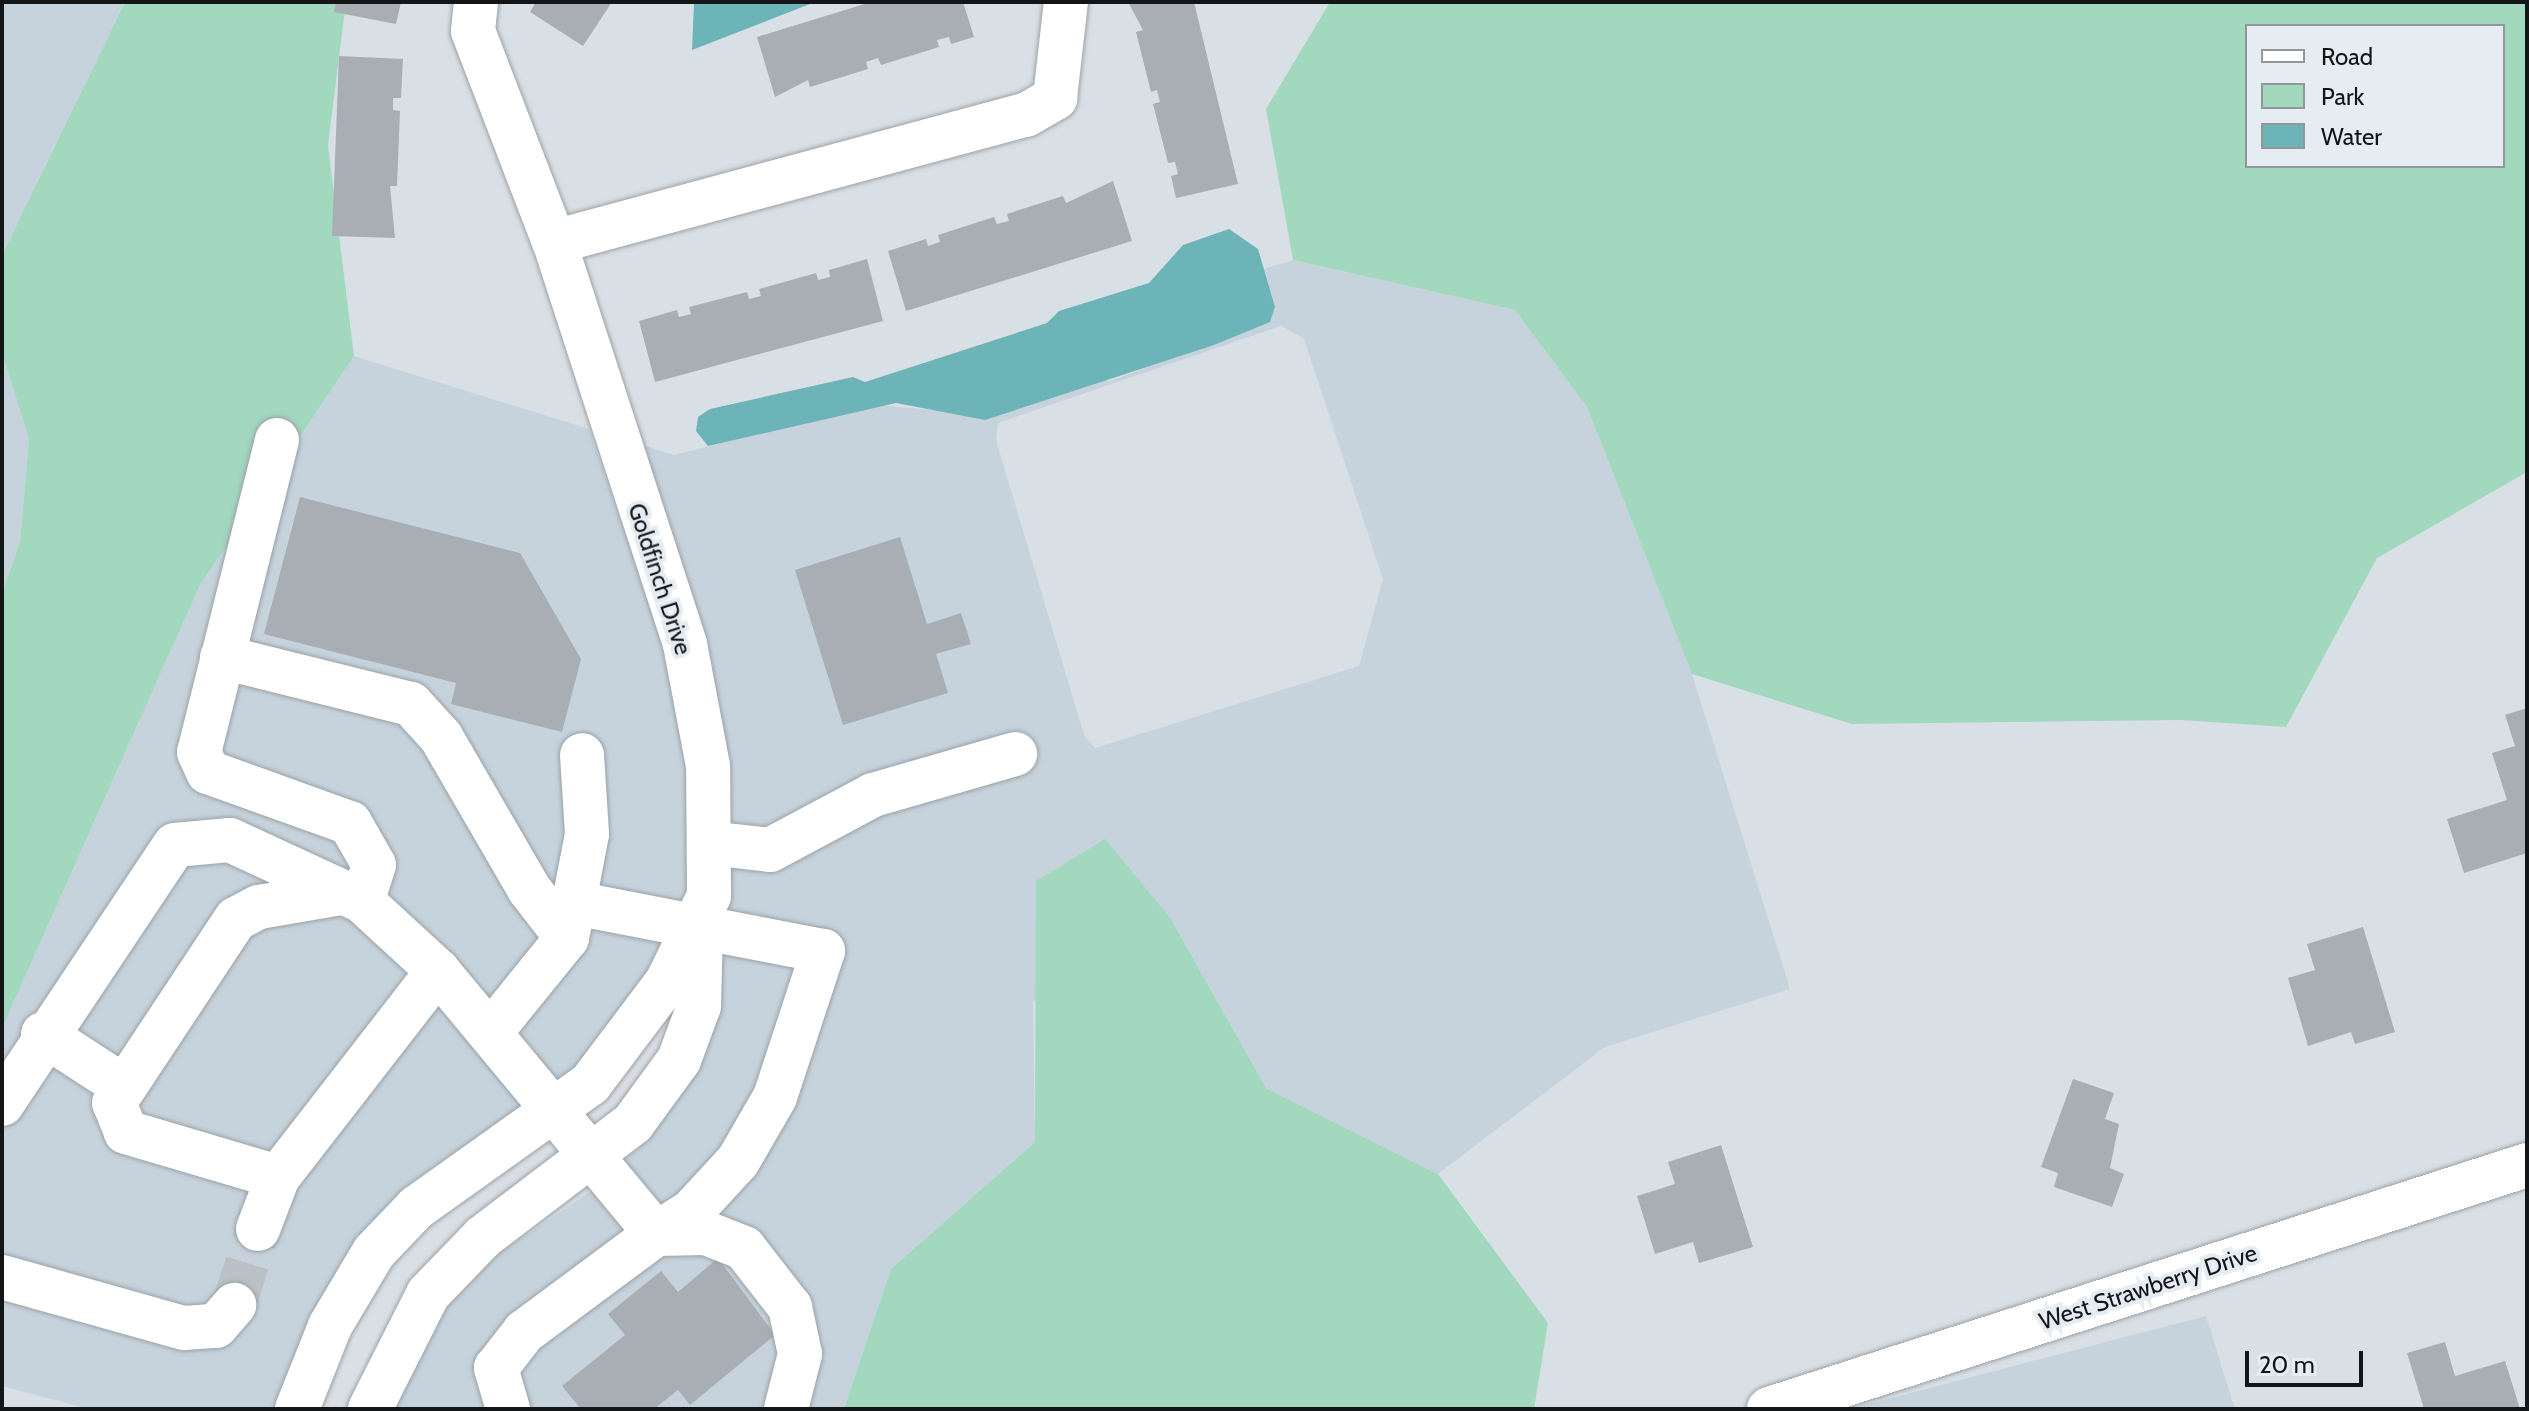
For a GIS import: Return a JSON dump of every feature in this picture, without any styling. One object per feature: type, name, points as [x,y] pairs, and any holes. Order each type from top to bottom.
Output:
[{"type":"street","name":"Goldfinch Drive","points":[[370,1409],[428,1294],[483,1237],[590,1160],[633,1123],[679,1060],[699,1006],[701,925],[709,896],[708,766],[685,644],[554,242],[473,31],[476,2]]},
{"type":"street","points":[[554,242],[1026,115],[1055,98],[1066,2]]},
{"type":"street","points":[[277,440],[199,752],[208,772],[350,823],[374,865],[352,897],[259,907],[236,919],[114,1103],[126,1132],[278,1177]]},
{"type":"street","points":[[222,657],[411,704],[441,737],[529,889],[571,920],[701,925],[823,951],[775,1097],[738,1161],[692,1211],[656,1234],[504,1352],[496,1387],[508,1409]]},
{"type":"street","points":[[709,843],[770,850],[873,795],[1015,754]]},
{"type":"street","points":[[490,1033],[571,920],[587,834],[582,755]]},
{"type":"street","points":[[2,1104],[43,1034],[175,845],[230,840],[352,897],[438,971],[590,1160],[656,1234],[719,1238],[744,1248],[774,1281],[790,1307],[800,1354],[790,1398]]},
{"type":"street","name":"Goldfinch Drive","points":[[297,1409],[330,1326],[374,1252],[416,1208],[590,1084],[634,1032],[701,925]]},
{"type":"street","points":[[258,1229],[278,1177],[438,971]]},
{"type":"street","points":[[43,1034],[123,1086]]},
{"type":"street","name":"West Strawberry Drive","points":[[1769,1409],[2527,1165]]},
{"type":"street","points":[[2,1277],[184,1328],[216,1326],[234,1305]]},
{"type":"shaded area","points":[[2,2],[125,2],[2,255]]},
{"type":"shaded area","points":[[1293,260],[1515,310],[1587,407],[1692,674],[1790,989],[1605,1047],[1438,1174],[1266,1088],[1171,919],[1033,1002],[1035,1142],[891,1269],[844,1409],[394,1409],[445,1309],[497,1255],[591,1191],[647,1141],[695,1075],[730,898],[636,443],[674,455],[877,405],[967,413],[1077,389],[1098,378],[1110,381],[1270,322],[1275,307],[1264,269]],"holes":[[[1281,326],[1304,339],[1383,579],[1359,666],[1095,748],[1084,735],[996,440],[998,423]]]},
{"type":"shaded area","points":[[2,353],[29,439],[20,542],[2,593]]},
{"type":"shaded area","points":[[354,356],[589,429],[665,650],[687,767],[688,892],[681,917],[618,1017],[576,1067],[404,1188],[359,1236],[274,1409],[89,1409],[2,1386],[2,1028],[200,585]]},
{"type":"shaded area","points":[[2206,1316],[2235,1409],[1849,1409]]},
{"type":"green space","points":[[125,2],[346,2],[328,145],[354,356],[200,585],[2,1028],[2,593],[20,542],[29,439],[2,353],[2,255]]},
{"type":"green space","points":[[1330,2],[2527,2],[2527,472],[2377,558],[2286,727],[2181,720],[1852,724],[1692,674],[1587,407],[1515,310],[1293,260],[1266,109]]},
{"type":"green space","points":[[1105,839],[1171,919],[1266,1088],[1438,1174],[1548,1323],[1534,1409],[844,1409],[891,1269],[1035,1142],[1036,881]]},
{"type":"water","points":[[694,2],[815,2],[692,50]]},
{"type":"water","points":[[1229,229],[1258,249],[1275,307],[1270,322],[1214,345],[985,420],[896,403],[708,446],[696,431],[698,417],[710,409],[853,377],[865,382],[1047,323],[1059,311],[1149,283],[1183,245]]},
{"type":"building","points":[[336,2],[401,2],[396,24],[334,12]]},
{"type":"building","points":[[536,2],[612,2],[583,46],[530,12]]},
{"type":"building","points":[[871,2],[963,2],[974,37],[951,44],[949,37],[937,40],[939,47],[881,65],[878,58],[866,62],[868,69],[810,87],[808,80],[775,97],[757,37]]},
{"type":"building","points":[[1128,2],[1194,2],[1238,184],[1176,198],[1171,176],[1178,174],[1175,162],[1168,163],[1153,104],[1160,102],[1157,90],[1151,92],[1136,32],[1143,30]]},
{"type":"building","points":[[339,56],[403,59],[401,98],[393,98],[393,110],[400,111],[397,186],[390,186],[395,238],[332,236]]},
{"type":"building","points":[[1113,181],[1132,241],[906,311],[888,251],[926,239],[928,246],[940,242],[938,235],[994,217],[997,224],[1009,221],[1007,214],[1063,196],[1066,203]]},
{"type":"building","points":[[867,259],[883,321],[655,382],[639,321],[677,310],[679,317],[691,314],[689,307],[747,292],[749,299],[761,296],[759,289],[816,273],[818,280],[830,277],[829,270]]},
{"type":"building","points":[[300,497],[520,553],[581,659],[562,732],[451,704],[456,683],[264,634]]},
{"type":"building","points":[[900,537],[927,624],[961,613],[971,644],[936,654],[948,693],[843,725],[795,570]]},
{"type":"building","points":[[2527,708],[2527,853],[2464,873],[2447,819],[2507,800],[2492,753],[2515,746],[2505,715]]},
{"type":"building","points":[[2363,927],[2395,1032],[2355,1044],[2351,1032],[2308,1046],[2288,978],[2315,970],[2307,944]]},
{"type":"building","points":[[2073,1079],[2114,1093],[2105,1119],[2119,1124],[2110,1168],[2124,1174],[2112,1207],[2054,1187],[2058,1173],[2041,1167]]},
{"type":"building","points":[[1721,1145],[1753,1247],[1699,1263],[1693,1242],[1655,1254],[1637,1196],[1675,1184],[1668,1162]]},
{"type":"building","points":[[718,1258],[775,1335],[690,1405],[678,1390],[654,1409],[581,1409],[562,1386],[625,1335],[608,1314],[661,1271],[678,1292]]},
{"type":"building","points":[[2445,1342],[2455,1376],[2505,1361],[2520,1409],[2424,1409],[2407,1353]]},
{"type":"tunnel","points":[[234,1305],[258,1229]]}]
